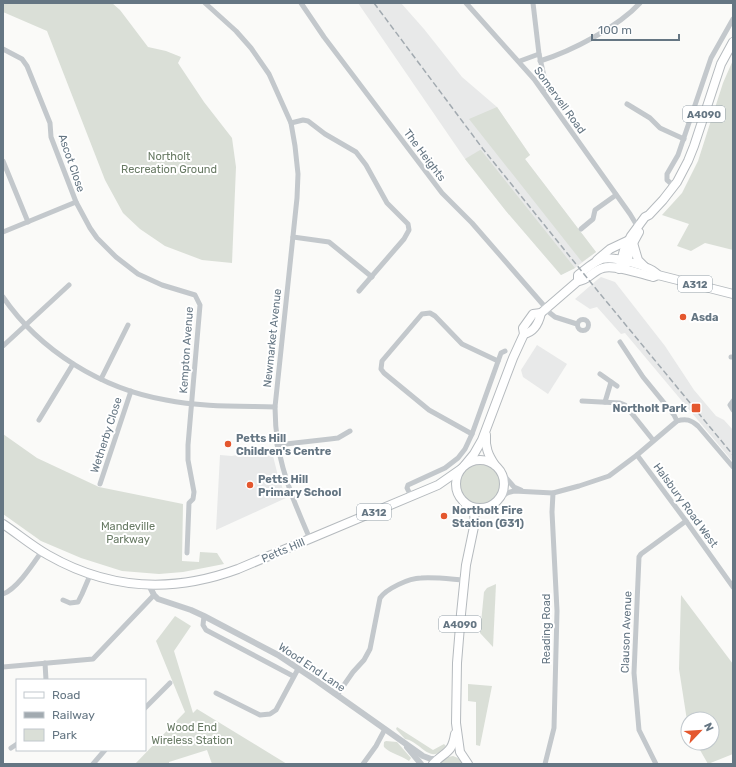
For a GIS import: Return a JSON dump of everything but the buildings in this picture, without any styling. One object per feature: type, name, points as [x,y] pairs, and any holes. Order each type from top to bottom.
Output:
[{"type":"main road","name":"A4090","points":[[623,265],[631,242],[640,226],[649,220],[650,215],[674,186],[684,168],[694,146],[721,64],[733,42]]},
{"type":"main road","points":[[593,263],[610,249],[631,242],[638,260],[645,268]]},
{"type":"main road","name":"A312","points":[[658,275],[655,271],[645,268],[623,265],[603,268],[594,272],[583,281],[578,281],[578,276],[593,263],[606,258],[623,265],[653,277],[658,275],[733,294]]},
{"type":"main road","name":"Petts Hill","points":[[149,585],[173,585],[215,577],[238,569],[438,485],[463,467],[478,449],[513,358],[524,334],[523,328],[533,314],[544,310],[578,281]]},
{"type":"main road","name":"Petts Hill","points":[[488,426],[486,449],[498,469]]},
{"type":"main road","points":[[438,485],[449,486],[462,498],[477,507],[487,506],[497,500],[504,486],[503,476],[498,469],[483,460],[473,461],[463,467],[458,474],[456,485],[462,498]]},
{"type":"main road","name":"A4090","points":[[447,752],[452,746],[456,723],[459,638],[464,580],[474,526],[474,514],[462,498]]},
{"type":"main road","name":"A4090","points":[[474,526],[480,515],[497,500]]},
{"type":"main road","name":"A312","points":[[3,524],[42,551],[60,561],[91,574],[122,582],[149,585]]},
{"type":"main road","name":"A4090","points":[[456,723],[461,755]]},
{"type":"main road","points":[[436,761],[447,752],[453,750],[457,751],[468,764]]},
{"type":"street","name":"Newmarket Avenue","points":[[205,3],[236,31],[251,48],[269,74],[291,123],[298,174],[293,237],[275,407],[278,445],[285,477],[310,539]]},
{"type":"street","name":"The Heights","points":[[301,3],[324,37],[442,193],[472,223],[544,310],[555,317],[577,324]]},
{"type":"street","name":"Somervell Road","points":[[466,3],[520,62],[543,91],[616,195],[640,226]]},
{"type":"street","points":[[533,3],[540,61],[546,84],[543,91]]},
{"type":"street","points":[[540,61],[565,52],[600,33],[621,20],[640,3]]},
{"type":"street","points":[[674,186],[666,178],[678,156],[711,58],[733,19]]},
{"type":"street","name":"Ascot Close","points":[[3,49],[22,59],[32,76],[50,123],[51,137],[76,202]]},
{"type":"street","points":[[520,62],[539,54]]},
{"type":"street","points":[[626,104],[646,116],[660,128],[684,139]]},
{"type":"street","points":[[291,123],[303,120],[308,121],[325,134],[356,152],[366,165],[387,203],[408,224],[409,230],[405,237],[359,291]]},
{"type":"street","points":[[3,161],[28,222]]},
{"type":"street","points":[[581,229],[593,219],[595,210],[616,195]]},
{"type":"street","points":[[3,232],[76,202]]},
{"type":"street","name":"Kempton Avenue","points":[[76,202],[82,216],[97,238],[116,257],[150,280],[195,295],[199,300],[200,305],[188,460],[194,492],[193,499],[190,503],[187,553]]},
{"type":"street","points":[[293,237],[329,242],[372,277]]},
{"type":"street","points":[[3,346],[69,285]]},
{"type":"street","points":[[3,297],[26,325],[50,348],[73,364],[101,379],[131,391],[167,400],[192,403],[275,407]]},
{"type":"street","points":[[472,434],[429,410],[384,373],[381,369],[382,361],[422,314],[430,313],[435,316],[462,344],[498,361]]},
{"type":"street","points":[[101,379],[128,324]]},
{"type":"street","points":[[620,342],[643,377],[674,415],[677,421]]},
{"type":"street","points":[[411,496],[407,488],[408,486],[449,465],[461,454],[472,434],[498,361],[502,352],[505,351]]},
{"type":"street","points":[[38,420],[73,364]]},
{"type":"street","points":[[600,374],[617,386]]},
{"type":"street","points":[[606,402],[611,382]]},
{"type":"street","name":"Wetherby Close","points":[[100,484],[131,391]]},
{"type":"street","points":[[582,401],[620,403],[625,405],[653,440]]},
{"type":"street","points":[[733,401],[730,405],[733,410]]},
{"type":"street","points":[[497,500],[511,492],[524,490],[553,493],[609,476],[637,455],[677,421],[683,419],[692,421],[698,426],[733,467]]},
{"type":"street","points":[[278,445],[338,438],[350,431]]},
{"type":"street","name":"Halsbury Road West","points":[[637,455],[733,587]]},
{"type":"street","points":[[498,469],[514,486],[524,490]]},
{"type":"street","name":"Reading Road","points":[[545,764],[554,728],[557,611],[552,512],[553,493]]},
{"type":"street","name":"Clauson Avenue","points":[[656,764],[639,730],[634,673],[639,557],[686,521]]},
{"type":"street","points":[[3,594],[9,592],[16,585],[42,551]]},
{"type":"street","points":[[63,600],[70,603],[78,602],[91,574]]},
{"type":"street","points":[[337,695],[353,672],[368,655],[380,598],[383,593],[420,578],[464,580]]},
{"type":"street","points":[[3,667],[93,659],[154,595],[149,585]]},
{"type":"street","name":"Wood End Lane","points":[[154,595],[162,600],[204,616],[278,655],[337,695],[403,743],[426,758],[436,761]]},
{"type":"street","name":"Wood End Lane","points":[[204,616],[203,625],[206,630],[294,676]]},
{"type":"street","points":[[44,663],[46,679]]},
{"type":"street","points":[[216,693],[260,715],[270,714],[276,710],[298,669]]},
{"type":"street","points":[[146,707],[170,683]]},
{"type":"street","points":[[363,764],[376,746],[385,729]]},
{"type":"street","name":"Wood End Lane","points":[[403,743],[421,764]]},
{"type":"street","points":[[11,748],[16,745]]},
{"type":"street","points":[[93,764],[104,751]]},
{"type":"shaded area","points":[[358,3],[401,3],[424,29],[462,77],[497,107],[530,155],[525,159],[596,252],[575,268],[561,275],[506,211],[465,159]]},
{"type":"shaded area","points":[[601,277],[615,282],[665,346],[694,390],[716,416],[724,420],[733,430],[733,462],[625,333],[621,334],[597,307],[590,309],[575,299]]},
{"type":"shaded area","points":[[537,345],[567,364],[548,394],[523,377],[521,370]]},
{"type":"shaded area","name":"Petts Hill Primary School","points":[[271,448],[286,498],[216,530],[220,455],[232,456]]},
{"type":"green space","name":"Northolt Recreation Ground","points":[[3,3],[112,3],[120,10],[148,47],[166,51],[181,57],[178,63],[204,102],[232,138],[236,167],[232,263],[202,260],[165,246],[140,229],[123,213],[105,180],[47,31],[3,12]]},
{"type":"green space","points":[[733,60],[733,250],[705,243],[691,251],[677,246],[689,224],[662,215],[682,193],[698,161],[723,83]]},
{"type":"green space","points":[[497,107],[530,155],[525,159],[596,252],[582,262],[469,119]]},
{"type":"green space","points":[[480,150],[575,268],[561,275],[506,211],[465,159]]},
{"type":"green space","name":"Mandeville Parkway","points":[[3,434],[37,458],[99,487],[183,504],[182,561],[199,562],[200,552],[217,553],[224,564],[183,572],[159,574],[122,571],[81,558],[41,541],[3,514]]},
{"type":"green space","points":[[480,464],[488,466],[494,470],[498,476],[500,484],[498,492],[494,498],[488,502],[480,504],[472,502],[466,498],[462,492],[460,484],[462,476],[466,470],[472,466]]},
{"type":"green space","points":[[496,584],[493,647],[480,633],[484,592],[487,588]]},
{"type":"green space","points":[[681,595],[733,664],[733,754],[708,764],[701,751],[720,751],[720,711],[686,711],[679,669]]},
{"type":"green space","name":"Wood End Wireless Station","points":[[175,616],[191,626],[174,651],[193,713],[197,709],[287,764],[212,764],[207,750],[169,762],[169,764],[135,764],[185,712],[156,641]]},
{"type":"green space","points":[[468,684],[492,686],[480,746],[476,745],[476,702],[468,701]]},
{"type":"green space","points":[[397,727],[433,750],[444,744],[446,746],[440,752],[430,754],[411,741],[405,739],[396,729]]},
{"type":"green space","points":[[384,742],[397,742],[411,758],[409,761],[385,748]]},
{"type":"green space","points":[[453,756],[458,758],[463,764],[439,764],[448,757]]},
{"type":"railway","points":[[374,3],[483,149],[733,455]]},
{"type":"place","name":"Asda","points":[[683,317]]},
{"type":"place","name":"Northolt Park","points":[[696,408]]},
{"type":"place","name":"Petts Hill Children's Centre","points":[[228,444]]},
{"type":"place","name":"Petts Hill Primary School","points":[[250,485]]},
{"type":"place","name":"Northolt Fire Station (G31)","points":[[444,516]]}]
